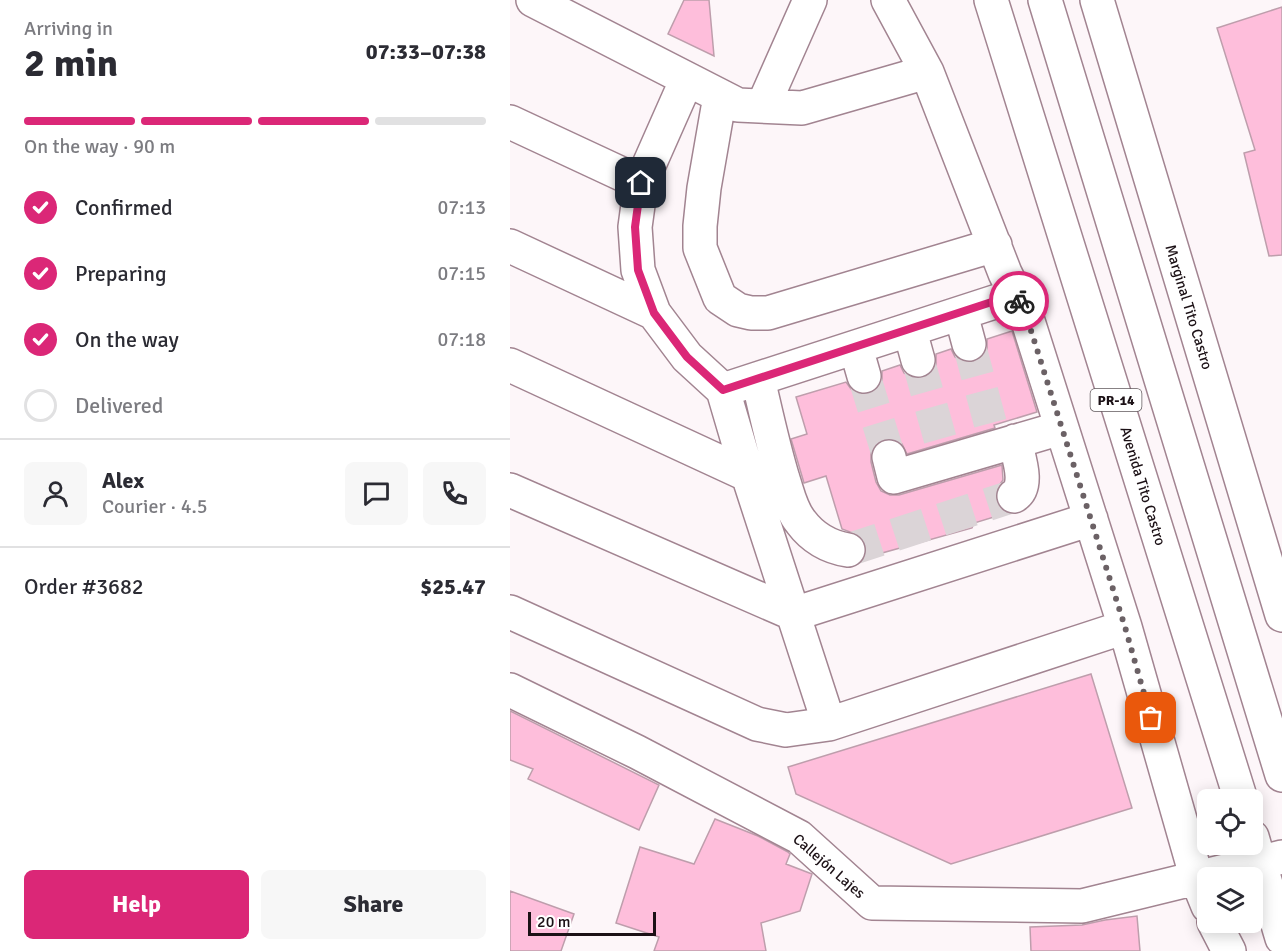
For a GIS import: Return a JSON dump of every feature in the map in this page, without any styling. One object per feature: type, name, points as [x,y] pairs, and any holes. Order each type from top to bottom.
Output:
[{"type":"main road","points":[[533,0],[738,105],[802,108],[927,72]]},
{"type":"main road","points":[[764,106],[810,0]]},
{"type":"main road","points":[[888,0],[927,72],[994,245],[1027,318],[1125,627],[1197,875]]},
{"type":"main road","name":"Avenida Tito Castro","points":[[991,0],[1238,789]]},
{"type":"main road","name":"PR-14","points":[[1045,0],[1282,775]]},
{"type":"main road","name":"Marginal Tito Castro","points":[[1097,0],[1282,615]]},
{"type":"main road","points":[[687,79],[641,183],[635,227],[638,270],[654,313],[687,357],[723,390],[748,475],[829,724]]},
{"type":"main road","points":[[720,96],[704,188],[700,248],[720,298],[738,310],[768,313],[994,245]]},
{"type":"main road","points":[[510,122],[641,183]]},
{"type":"main road","points":[[510,246],[654,313]]},
{"type":"main road","points":[[723,390],[758,380],[860,362],[965,329],[1016,294]]},
{"type":"main road","points":[[510,364],[748,475]]},
{"type":"main road","points":[[758,380],[777,460],[795,513],[812,534],[831,545],[848,550]]},
{"type":"main road","points":[[888,458],[894,477],[945,451],[1001,438],[1061,428]]},
{"type":"main road","points":[[1001,438],[1022,478],[1022,486],[1018,494],[1014,495]]},
{"type":"main road","points":[[510,490],[794,614],[1092,519]]},
{"type":"main road","points":[[510,612],[757,724],[786,730],[829,724],[1125,627]]},
{"type":"main road","name":"Callejón Lajes","points":[[510,690],[637,752],[799,837],[872,903],[1082,906],[1197,893]]},
{"type":"main road","points":[[1265,852],[1282,938]]},
{"type":"main road","name":"Callejón Lajes","points":[[1241,867],[1265,852]]},
{"type":"main road","points":[[1220,933],[1229,951]]},
{"type":"building","points":[[684,0],[709,0],[714,56],[668,34]]},
{"type":"building","points":[[1282,7],[1282,255],[1269,256],[1244,153],[1255,150],[1217,28]]},
{"type":"building","points":[[1012,331],[1037,412],[994,425],[995,428],[907,454],[902,444],[894,439],[884,439],[876,444],[871,452],[876,482],[881,491],[890,495],[899,495],[1002,465],[1003,480],[996,490],[996,500],[1000,509],[1007,513],[974,523],[972,528],[864,558],[866,545],[861,536],[842,529],[826,476],[804,483],[791,439],[807,434],[796,397],[846,382],[859,394],[870,394],[882,381],[882,371],[900,365],[904,373],[913,378],[924,378],[932,373],[936,365],[936,354],[951,349],[955,357],[964,362],[974,362],[982,358],[987,349],[987,339]]},
{"type":"building","points":[[1091,674],[1132,808],[951,864],[796,794],[788,767]]},
{"type":"building","points":[[510,711],[659,785],[639,830],[528,779],[533,769],[510,760]]},
{"type":"building","points":[[715,819],[758,836],[788,852],[790,854],[786,864],[812,874],[800,911],[761,923],[766,951],[654,951],[659,937],[616,923],[640,847],[694,864]]},
{"type":"building","points":[[510,891],[574,914],[561,951],[510,951]]},
{"type":"building","points":[[1137,916],[1140,951],[1031,951],[1030,927],[1082,925]]},
{"type":"tunnel","points":[[969,344],[991,426]]},
{"type":"tunnel","points":[[918,360],[941,442]]},
{"type":"tunnel","points":[[864,376],[889,457]]},
{"type":"tunnel","points":[[848,550],[1014,496]]},
{"type":"way so far","points":[[1019,301],[1027,318],[1092,519],[1151,718]]},
{"type":"route","points":[[641,183],[635,227],[638,270],[654,313],[687,357],[723,390],[910,331],[1016,294],[1019,301]]}]
